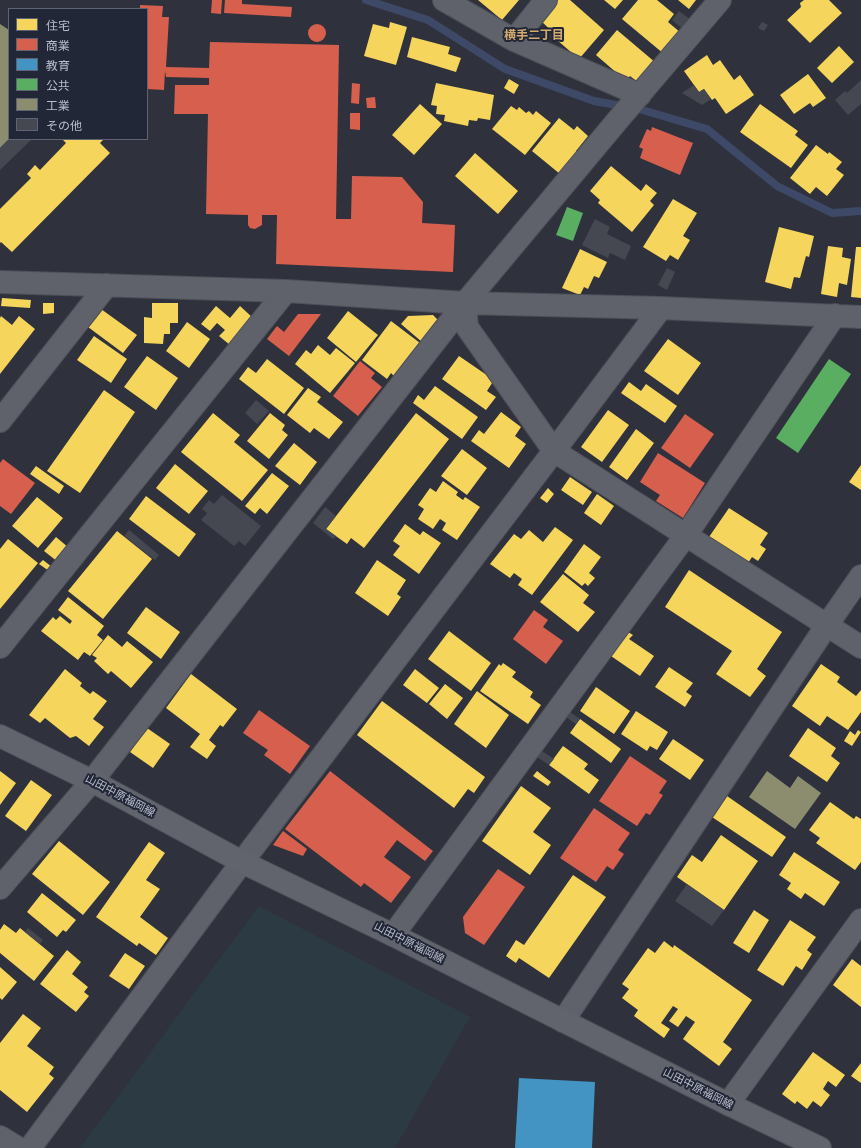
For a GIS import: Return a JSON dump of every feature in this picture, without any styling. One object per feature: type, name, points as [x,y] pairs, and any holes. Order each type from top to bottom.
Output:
[{"type":"main road","name":"山田中原福岡線","points":[[0,736],[92,780],[242,862],[393,935],[728,1104],[820,1148]]},
{"type":"street","points":[[444,0],[514,40],[636,98]]},
{"type":"street","points":[[514,40],[546,0]]},
{"type":"street","points":[[0,888],[92,780],[465,303],[720,0]]},
{"type":"street","points":[[0,282],[286,291],[465,303],[661,308],[861,317]]},
{"type":"street","points":[[0,421],[107,285]]},
{"type":"street","points":[[0,647],[286,291]]},
{"type":"street","points":[[465,303],[466,327],[554,451],[861,647]]},
{"type":"street","points":[[30,1148],[242,862],[661,308]]},
{"type":"street","points":[[393,935],[686,535],[835,315]]},
{"type":"street","points":[[563,1021],[861,576]]},
{"type":"street","points":[[728,1104],[861,920]]},
{"type":"street","points":[[0,1137],[18,1148]]},
{"type":"shaded area","points":[[259,906],[470,1017],[395,1148],[80,1148]]},
{"type":"building: 住宅","points":[[478,0],[519,0],[502,20]]},
{"type":"building: 住宅","points":[[558,0],[570,0],[604,30],[579,59],[557,40],[559,38],[540,20]]},
{"type":"building: 住宅","points":[[604,0],[623,0],[615,9]]},
{"type":"building: 住宅","points":[[638,0],[657,0],[674,14],[668,22],[681,33],[664,54],[622,19]]},
{"type":"building: 住宅","points":[[678,0],[696,0],[689,9]]},
{"type":"building: 住宅","points":[[804,0],[829,0],[842,13],[810,43],[787,20],[801,7],[800,3]]},
{"type":"building: 住宅","points":[[390,22],[407,27],[396,65],[364,56],[373,24],[389,28]]},
{"type":"building: 住宅","points":[[617,30],[656,63],[639,83],[630,76],[626,81],[596,55]]},
{"type":"building: 住宅","points":[[412,37],[450,47],[448,54],[461,58],[456,72],[407,57]]},
{"type":"building: 住宅","points":[[839,46],[854,62],[832,83],[817,68]]},
{"type":"building: 住宅","points":[[707,55],[713,65],[720,60],[734,80],[740,75],[754,95],[726,114],[715,98],[712,100],[704,89],[699,92],[684,71]]},
{"type":"building: 住宅","points":[[808,74],[826,98],[813,107],[810,103],[794,114],[780,95]]},
{"type":"building: 住宅","points":[[509,79],[519,85],[514,94],[504,88]]},
{"type":"building: 住宅","points":[[436,83],[494,95],[490,120],[478,118],[477,121],[469,120],[468,126],[444,121],[445,115],[436,114],[437,106],[431,105]]},
{"type":"building: 住宅","points":[[420,104],[442,124],[414,155],[392,135]]},
{"type":"building: 住宅","points":[[760,104],[798,131],[795,135],[808,145],[791,168],[740,132]]},
{"type":"building: 住宅","points":[[511,106],[517,110],[519,107],[526,113],[529,111],[533,115],[536,111],[551,123],[525,155],[492,129]]},
{"type":"building: 住宅","points":[[559,118],[574,130],[577,126],[588,136],[576,151],[578,153],[560,174],[532,151]]},
{"type":"building: 住宅","points":[[63,140],[103,140],[100,143],[110,153],[12,252],[1,242],[0,243],[0,209],[31,178],[27,174],[35,165],[40,170],[66,143]]},
{"type":"building: 住宅","points":[[816,145],[828,154],[829,152],[842,162],[836,169],[844,175],[827,196],[816,187],[810,194],[790,178]]},
{"type":"building: 住宅","points":[[475,153],[518,191],[498,214],[455,176]]},
{"type":"building: 住宅","points":[[611,166],[641,191],[646,184],[657,193],[650,201],[654,205],[632,232],[598,203],[600,200],[590,191]]},
{"type":"building: 住宅","points":[[673,199],[697,213],[683,236],[690,240],[678,260],[670,255],[666,261],[643,247]]},
{"type":"building: 住宅","points":[[779,227],[814,236],[809,257],[806,256],[800,278],[794,277],[791,289],[765,282]]},
{"type":"building: 住宅","points":[[828,246],[843,248],[842,257],[851,259],[847,285],[839,283],[837,297],[821,294]]},
{"type":"building: 住宅","points":[[856,247],[861,247],[861,298],[851,297]]},
{"type":"building: 住宅","points":[[580,249],[607,262],[599,278],[594,276],[588,289],[584,287],[580,295],[562,288]]},
{"type":"building: 住宅","points":[[2,298],[31,300],[30,308],[1,306]]},
{"type":"building: 住宅","points":[[43,303],[54,303],[54,313],[43,314]]},
{"type":"building: 住宅","points":[[152,303],[178,303],[178,323],[170,323],[170,334],[164,334],[163,344],[144,343],[144,317],[152,318]]},
{"type":"building: 住宅","points":[[216,306],[230,318],[240,306],[253,318],[230,345],[219,336],[225,330],[217,323],[210,331],[201,324]]},
{"type":"building: 住宅","points":[[101,309],[137,335],[123,353],[88,327]]},
{"type":"building: 住宅","points":[[348,311],[378,335],[356,362],[327,338]]},
{"type":"building: 住宅","points":[[433,315],[439,321],[422,342],[401,324],[408,316]]},
{"type":"building: 住宅","points":[[1,316],[12,325],[19,316],[35,329],[0,374],[0,318]]},
{"type":"building: 住宅","points":[[391,321],[420,343],[394,376],[391,373],[387,379],[362,360]]},
{"type":"building: 住宅","points":[[187,322],[210,339],[189,368],[166,351]]},
{"type":"building: 住宅","points":[[94,336],[127,359],[111,383],[77,360]]},
{"type":"building: 住宅","points":[[668,339],[701,363],[678,395],[644,371]]},
{"type":"building: 住宅","points":[[318,345],[330,355],[336,348],[355,363],[330,393],[295,364],[306,350],[311,354]]},
{"type":"building: 住宅","points":[[147,356],[178,378],[156,410],[124,387]]},
{"type":"building: 住宅","points":[[459,356],[494,380],[487,391],[496,397],[486,410],[442,379]]},
{"type":"building: 住宅","points":[[267,359],[304,388],[284,414],[239,379],[248,367],[256,373]]},
{"type":"building: 住宅","points":[[629,382],[641,391],[646,384],[677,406],[665,423],[621,393]]},
{"type":"building: 住宅","points":[[435,386],[478,417],[462,439],[413,403],[418,395],[424,400]]},
{"type":"building: 住宅","points":[[308,388],[321,397],[317,402],[343,422],[329,439],[314,428],[310,433],[287,415]]},
{"type":"building: 住宅","points":[[104,390],[135,412],[80,493],[47,471]]},
{"type":"building: 住宅","points":[[608,410],[629,425],[602,462],[581,447]]},
{"type":"building: 住宅","points":[[501,412],[521,427],[515,436],[526,444],[509,468],[471,441],[479,430],[484,434]]},
{"type":"building: 住宅","points":[[213,413],[240,435],[234,442],[268,470],[242,501],[181,452]]},
{"type":"building: 住宅","points":[[270,413],[285,425],[282,430],[288,435],[269,459],[247,441]]},
{"type":"building: 住宅","points":[[416,413],[449,439],[364,548],[351,538],[347,544],[326,529]]},
{"type":"building: 住宅","points":[[636,429],[654,443],[627,480],[609,467]]},
{"type":"building: 住宅","points":[[294,443],[317,462],[300,485],[275,466]]},
{"type":"building: 住宅","points":[[462,449],[487,468],[467,495],[441,476]]},
{"type":"building: 住宅","points":[[175,464],[208,491],[189,514],[156,488]]},
{"type":"building: 住宅","points":[[861,465],[861,490],[849,482]]},
{"type":"building: 住宅","points":[[36,466],[64,486],[59,494],[30,474]]},
{"type":"building: 住宅","points":[[272,473],[289,486],[267,514],[260,508],[255,514],[245,506]]},
{"type":"building: 住宅","points":[[570,477],[592,492],[583,505],[561,490]]},
{"type":"building: 住宅","points":[[443,481],[458,492],[456,495],[463,500],[465,497],[480,507],[457,540],[442,530],[446,523],[440,519],[433,529],[418,519],[424,509],[418,505],[430,488],[436,492]]},
{"type":"building: 住宅","points":[[548,488],[554,494],[547,503],[540,498]]},
{"type":"building: 住宅","points":[[597,494],[614,506],[601,525],[584,513]]},
{"type":"building: 住宅","points":[[146,496],[196,534],[179,557],[129,519]]},
{"type":"building: 住宅","points":[[37,497],[63,518],[38,548],[12,526]]},
{"type":"building: 住宅","points":[[729,508],[768,533],[760,545],[766,549],[758,561],[752,557],[748,563],[709,537]]},
{"type":"building: 住宅","points":[[405,524],[420,535],[423,531],[441,543],[419,574],[393,555],[400,546],[393,541]]},
{"type":"building: 住宅","points":[[555,527],[573,540],[532,595],[518,585],[522,579],[514,573],[510,578],[490,564],[514,534],[521,539],[529,530],[543,542]]},
{"type":"building: 住宅","points":[[117,531],[152,559],[103,619],[68,591]]},
{"type":"building: 住宅","points":[[56,537],[69,548],[58,562],[44,551]]},
{"type":"building: 住宅","points":[[8,539],[38,563],[0,609],[0,549]]},
{"type":"building: 住宅","points":[[584,544],[601,557],[589,573],[595,578],[588,586],[585,583],[582,586],[564,572]]},
{"type":"building: 住宅","points":[[43,560],[52,567],[49,571],[39,564]]},
{"type":"building: 住宅","points":[[377,560],[406,580],[397,594],[401,597],[388,616],[355,593]]},
{"type":"building: 住宅","points":[[689,570],[782,632],[757,669],[766,676],[750,697],[716,674],[732,651],[665,607]]},
{"type":"building: 住宅","points":[[563,574],[589,595],[583,603],[595,612],[578,632],[540,602]]},
{"type":"building: 住宅","points":[[68,597],[104,626],[97,635],[103,640],[90,656],[84,652],[78,660],[41,631],[53,617],[56,620],[60,616],[70,624],[72,621],[58,610]]},
{"type":"building: 住宅","points":[[146,607],[180,632],[161,659],[127,633]]},
{"type":"building: 住宅","points":[[449,631],[491,663],[471,691],[428,659]]},
{"type":"building: 住宅","points":[[628,632],[633,635],[629,639],[654,656],[640,676],[611,656]]},
{"type":"building: 住宅","points":[[108,635],[122,647],[127,641],[153,662],[131,688],[111,671],[108,674],[94,661],[97,658],[92,655]]},
{"type":"building: 住宅","points":[[503,663],[516,672],[512,677],[533,692],[530,697],[541,705],[528,724],[480,691],[499,664],[501,666]]},
{"type":"building: 住宅","points":[[821,664],[840,677],[837,682],[856,696],[861,690],[861,712],[848,730],[827,716],[820,726],[792,706]]},
{"type":"building: 住宅","points":[[669,667],[693,683],[686,692],[692,696],[685,707],[655,687]]},
{"type":"building: 住宅","points":[[65,669],[82,683],[80,686],[90,694],[93,691],[107,701],[93,719],[104,727],[89,746],[76,736],[70,738],[45,718],[40,723],[29,715]]},
{"type":"building: 住宅","points":[[415,669],[439,688],[427,703],[403,685]]},
{"type":"building: 住宅","points":[[191,674],[237,709],[223,727],[220,725],[209,740],[216,746],[207,759],[190,747],[200,734],[166,708]]},
{"type":"building: 住宅","points":[[445,684],[463,698],[447,719],[429,704]]},
{"type":"building: 住宅","points":[[596,687],[630,711],[614,734],[580,711]]},
{"type":"building: 住宅","points":[[477,691],[509,715],[486,748],[454,724]]},
{"type":"building: 住宅","points":[[382,701],[485,777],[474,793],[468,789],[454,808],[357,735]]},
{"type":"building: 住宅","points":[[636,711],[668,732],[657,750],[650,746],[647,751],[621,734]]},
{"type":"building: 住宅","points":[[580,719],[621,749],[611,763],[570,733]]},
{"type":"building: 住宅","points":[[147,728],[170,744],[153,768],[130,752]]},
{"type":"building: 住宅","points":[[808,728],[836,748],[831,756],[840,763],[827,782],[789,756]]},
{"type":"building: 住宅","points":[[858,730],[861,732],[852,746],[844,741],[850,731],[855,735]]},
{"type":"building: 住宅","points":[[673,739],[704,760],[690,780],[659,759]]},
{"type":"building: 住宅","points":[[563,746],[588,764],[584,769],[599,780],[589,794],[549,765]]},
{"type":"building: 住宅","points":[[0,771],[16,783],[0,805]]},
{"type":"building: 住宅","points":[[537,771],[551,782],[548,786],[533,776]]},
{"type":"building: 住宅","points":[[31,780],[52,795],[26,831],[5,816]]},
{"type":"building: 住宅","points":[[521,786],[551,808],[533,832],[551,845],[530,875],[482,841]]},
{"type":"building: 住宅","points":[[727,796],[786,837],[772,857],[712,817]]},
{"type":"building: 住宅","points":[[830,802],[854,819],[856,816],[861,819],[861,862],[855,870],[816,843],[820,838],[809,830]]},
{"type":"building: 住宅","points":[[721,835],[758,861],[724,910],[677,877],[692,855],[702,862]]},
{"type":"building: 住宅","points":[[59,841],[110,882],[83,915],[32,874]]},
{"type":"building: 住宅","points":[[149,842],[165,853],[146,880],[160,889],[140,917],[168,938],[156,955],[139,943],[137,946],[96,917]]},
{"type":"building: 住宅","points":[[794,852],[840,882],[824,906],[805,893],[801,899],[787,889],[791,883],[779,875]]},
{"type":"building: 住宅","points":[[573,875],[606,897],[549,978],[519,958],[516,963],[506,956],[516,940],[524,945]]},
{"type":"building: 住宅","points":[[42,893],[76,920],[66,932],[63,930],[57,937],[27,912]]},
{"type":"building: 住宅","points":[[754,910],[769,920],[749,953],[733,943]]},
{"type":"building: 住宅","points":[[790,920],[816,937],[807,950],[812,954],[802,970],[796,966],[783,986],[757,970]]},
{"type":"building: 住宅","points":[[4,924],[16,933],[20,928],[54,956],[34,981],[0,953],[0,930]]},
{"type":"building: 住宅","points":[[664,941],[673,948],[674,945],[752,1000],[723,1042],[732,1049],[719,1066],[683,1039],[695,1022],[686,1016],[678,1027],[669,1021],[678,1009],[673,1006],[661,1023],[670,1029],[664,1038],[634,1016],[638,1010],[622,998],[629,989],[622,984],[648,948],[655,953]]},
{"type":"building: 住宅","points":[[67,950],[81,962],[72,974],[88,987],[84,992],[89,996],[76,1012],[40,984]]},
{"type":"building: 住宅","points":[[125,953],[145,966],[129,989],[109,976]]},
{"type":"building: 住宅","points":[[852,959],[861,966],[861,1007],[833,985]]},
{"type":"building: 住宅","points":[[0,967],[17,982],[2,1000],[0,998]]},
{"type":"building: 住宅","points":[[23,1014],[41,1028],[27,1046],[54,1067],[49,1074],[54,1078],[27,1112],[0,1090],[0,1043]]},
{"type":"building: 住宅","points":[[813,1052],[845,1075],[836,1087],[828,1081],[823,1089],[830,1095],[821,1107],[813,1101],[807,1109],[797,1101],[795,1104],[782,1094]]},
{"type":"building: 住宅","points":[[861,1063],[861,1083],[851,1076]]},
{"type":"building: 商業","points":[[212,0],[222,0],[221,14],[211,13]]},
{"type":"building: 商業","points":[[225,0],[242,0],[242,4],[292,7],[291,17],[224,13]]},
{"type":"building: 商業","points":[[140,5],[163,6],[162,17],[169,17],[166,67],[209,68],[210,42],[339,45],[336,219],[351,219],[352,176],[402,177],[423,202],[422,223],[455,225],[453,272],[276,264],[277,215],[262,215],[262,225],[255,229],[250,228],[248,225],[248,215],[206,214],[208,114],[174,114],[175,85],[209,85],[209,78],[166,77],[165,71],[164,90],[148,89],[148,8],[140,8]]},
{"type":"building: 商業","points":[[317,24],[323,27],[326,33],[323,39],[317,42],[311,39],[308,33],[311,27]]},
{"type":"building: 商業","points":[[352,83],[360,84],[359,104],[351,103]]},
{"type":"building: 商業","points":[[375,97],[376,108],[367,108],[366,98]]},
{"type":"building: 商業","points":[[350,113],[360,113],[360,130],[350,129]]},
{"type":"building: 商業","points":[[652,127],[693,143],[680,175],[640,158],[643,149],[639,147],[647,129],[651,131]]},
{"type":"building: 商業","points":[[298,314],[321,314],[289,356],[267,339],[277,326],[284,332]]},
{"type":"building: 商業","points":[[360,361],[375,373],[371,378],[382,387],[358,416],[333,396]]},
{"type":"building: 商業","points":[[685,414],[714,434],[690,468],[661,448]]},
{"type":"building: 商業","points":[[658,453],[705,483],[683,518],[656,501],[660,495],[640,482]]},
{"type":"building: 商業","points":[[3,459],[35,483],[11,514],[0,506],[0,463]]},
{"type":"building: 商業","points":[[534,610],[548,620],[543,627],[563,641],[546,664],[513,639]]},
{"type":"building: 商業","points":[[259,710],[310,746],[290,774],[264,755],[268,750],[243,733]]},
{"type":"building: 商業","points":[[630,756],[667,781],[659,793],[663,795],[650,815],[646,813],[637,826],[599,801]]},
{"type":"building: 商業","points":[[330,771],[433,851],[425,861],[397,840],[384,857],[411,877],[391,903],[364,883],[361,887],[285,829]]},
{"type":"building: 商業","points":[[594,808],[630,833],[618,850],[624,854],[613,870],[607,866],[596,882],[560,858]]},
{"type":"building: 商業","points":[[283,831],[307,849],[303,856],[273,845]]},
{"type":"building: 商業","points":[[498,869],[525,887],[484,945],[465,933],[463,917]]},
{"type":"building: 教育","points":[[519,1078],[595,1082],[592,1148],[515,1148]]},
{"type":"building: 公共","points":[[567,207],[583,213],[573,241],[556,235]]},
{"type":"building: 公共","points":[[829,359],[851,374],[798,453],[776,438]]},
{"type":"building: 工業","points":[[0,24],[8,29],[8,140],[0,148]]},
{"type":"building: 工業","points":[[767,771],[790,788],[798,776],[821,793],[795,829],[749,797]]},
{"type":"building: その他","points":[[679,11],[692,21],[684,30],[672,20]]},
{"type":"building: その他","points":[[762,22],[768,25],[764,31],[758,28]]},
{"type":"building: その他","points":[[861,80],[861,104],[848,115],[835,100],[845,91],[847,93]]},
{"type":"building: その他","points":[[694,85],[699,92],[704,89],[711,99],[702,105],[682,93]]},
{"type":"building: その他","points":[[8,140],[31,140],[0,170],[0,148]]},
{"type":"building: その他","points":[[595,219],[610,227],[607,234],[631,246],[625,260],[610,253],[608,258],[582,245]]},
{"type":"building: その他","points":[[667,268],[675,272],[667,290],[658,285]]},
{"type":"building: その他","points":[[256,400],[269,411],[257,424],[245,413]]},
{"type":"building: その他","points":[[222,495],[261,526],[245,546],[239,541],[234,546],[201,520],[207,513],[202,509],[209,500],[214,504]]},
{"type":"building: その他","points":[[325,507],[336,516],[326,529],[336,536],[333,539],[313,523]]},
{"type":"building: その他","points":[[129,530],[159,555],[155,560],[124,536]]},
{"type":"building: その他","points":[[570,712],[580,719],[576,724],[566,717]]},
{"type":"building: その他","points":[[542,751],[554,759],[549,765],[537,757]]},
{"type":"building: その他","points":[[687,884],[724,910],[712,926],[675,901]]},
{"type":"building: その他","points":[[28,928],[43,940],[40,944],[25,932]]},
{"type":"waterway","points":[[366,0],[428,20],[505,69],[594,101],[639,109],[707,129],[777,186],[832,213],[861,211]]},
{"type":"district","name":"横手二丁目","points":[[534,36]]}]
